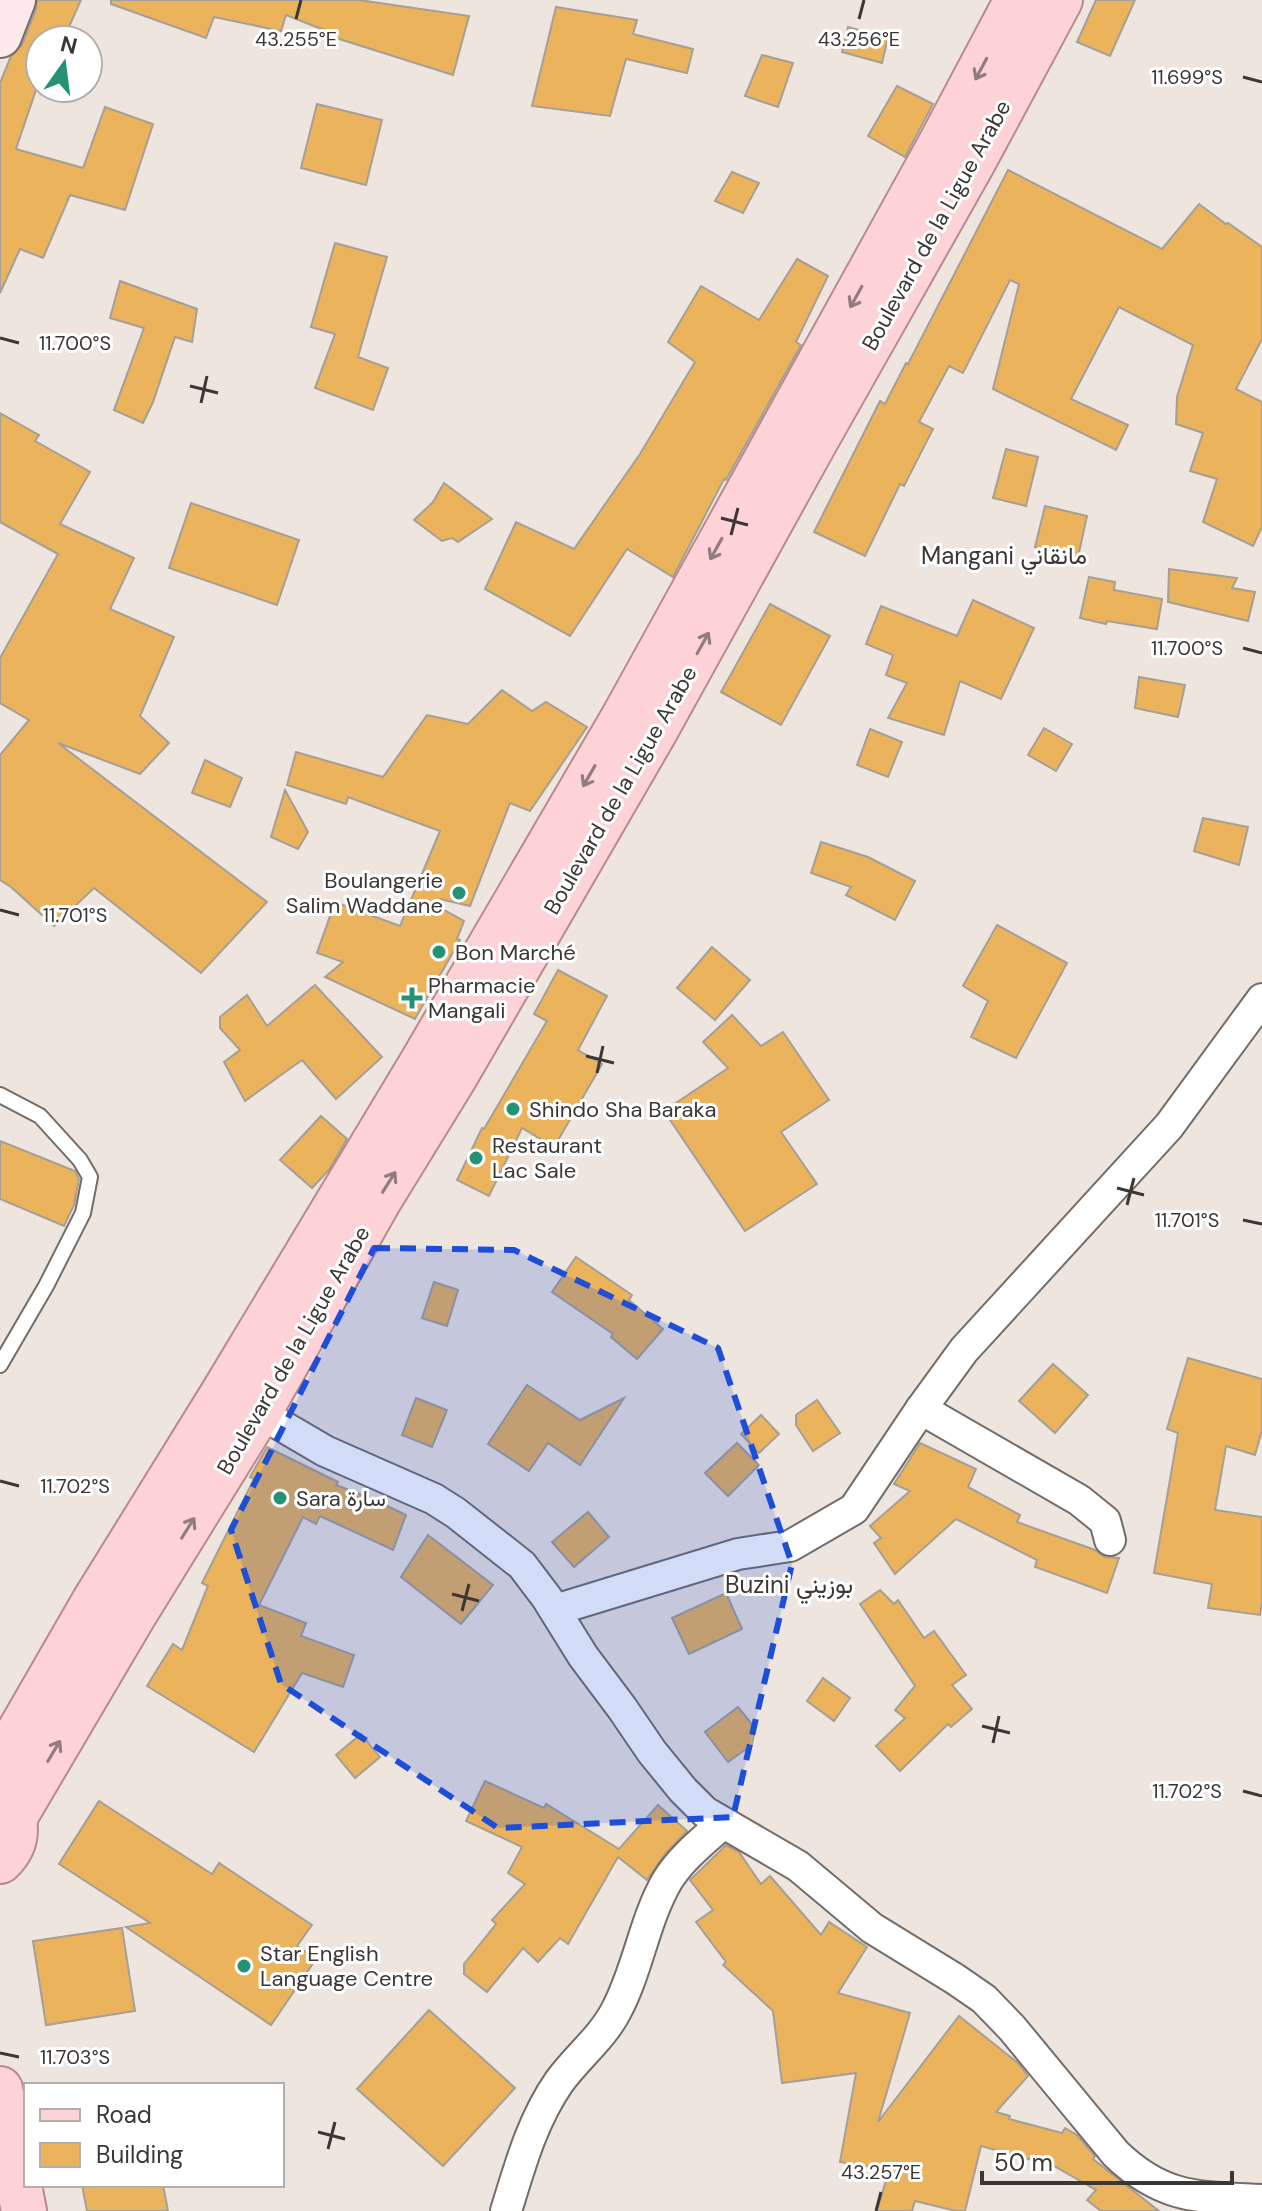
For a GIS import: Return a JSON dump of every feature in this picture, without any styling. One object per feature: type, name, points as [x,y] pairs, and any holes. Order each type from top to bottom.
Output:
[{"type":"main road","name":"Boulevard de la Ligue Arabe","points":[[932,198],[1017,0]]},
{"type":"main road","name":"Boulevard de la Ligue Arabe","points":[[0,1765],[94,1602],[241,1402],[379,1200],[438,1069],[640,723],[932,198],[1060,0]]},
{"type":"main road","name":"Boulevard de la Ligue Arabe","points":[[0,1862],[9,1853],[16,1829],[7,1808],[133,1616],[241,1402]]},
{"type":"main road","points":[[0,1701],[32,1677],[94,1602]]},
{"type":"main road","points":[[0,2089],[24,2211]]},
{"type":"street","points":[[0,36],[14,0]]},
{"type":"street","points":[[555,1610],[738,1554],[790,1546],[854,1509],[964,1350],[1169,1126],[1262,999]]},
{"type":"street","points":[[241,1402],[325,1451],[434,1499],[522,1565],[652,1752],[705,1812],[798,1866],[872,1928],[984,1999],[1012,2028],[1116,2154],[1136,2172],[1184,2194],[1262,2200]]},
{"type":"street","points":[[921,1409],[1079,1500],[1105,1521],[1110,1540]]},
{"type":"street","points":[[506,2211],[533,2129],[561,2080],[605,2030],[616,2010],[657,1900],[668,1879],[682,1861],[722,1824]]},
{"type":"lane","points":[[0,1095],[40,1116],[80,1160],[90,1177],[83,1213],[46,1286],[0,1365]]},
{"type":"highlighted area","points":[[374,1248],[514,1250],[718,1348],[792,1564],[733,1817],[498,1828],[281,1684],[231,1530]]},
{"type":"building","points":[[37,0],[81,0],[70,24],[30,24]]},
{"type":"building","points":[[111,0],[359,0],[469,16],[453,75],[333,37],[324,30],[286,15],[281,31],[214,17],[206,38],[111,4]]},
{"type":"building","points":[[1096,0],[1135,0],[1110,56],[1077,42]]},
{"type":"building","points":[[556,7],[637,20],[633,34],[693,49],[687,73],[626,59],[610,116],[532,106]]},
{"type":"building","points":[[848,27],[888,38],[882,63],[842,52]]},
{"type":"building","points":[[24,40],[24,104],[31,104],[16,149],[83,168],[105,107],[153,124],[125,210],[70,195],[43,258],[20,249],[0,293],[0,83],[11,56]]},
{"type":"building","points":[[762,55],[793,63],[778,107],[745,96]]},
{"type":"building","points":[[897,86],[933,104],[905,157],[868,136]]},
{"type":"building","points":[[317,104],[382,120],[366,185],[301,168]]},
{"type":"building","points":[[1008,170],[1162,249],[1199,204],[1262,247],[1262,339],[1236,389],[1262,402],[1262,527],[1253,546],[1203,522],[1217,479],[1190,471],[1203,433],[1176,424],[1177,397],[1193,345],[1119,307],[1071,399],[1128,425],[1116,450],[993,389],[1019,284],[1010,280],[963,373],[949,366],[919,422],[933,429],[904,486],[900,484],[865,556],[814,532],[880,401],[885,404],[908,364]]},
{"type":"building","points":[[732,172],[759,183],[743,213],[715,201]]},
{"type":"building","points":[[335,243],[387,257],[358,357],[388,368],[373,410],[315,388],[335,334],[311,327]]},
{"type":"building","points":[[797,259],[828,276],[796,342],[801,345],[724,479],[673,577],[627,549],[570,636],[485,589],[516,522],[574,549],[640,454],[695,362],[668,342],[701,286],[759,320]]},
{"type":"building","points":[[120,281],[197,309],[192,342],[175,337],[143,423],[114,410],[144,328],[110,318]]},
{"type":"building","points":[[0,413],[39,435],[35,441],[90,472],[60,524],[134,558],[110,609],[174,637],[140,716],[169,743],[140,774],[58,743],[267,902],[201,973],[94,888],[54,926],[0,880],[0,755],[29,720],[0,703],[0,658],[58,554],[0,522]]},
{"type":"building","points":[[1006,449],[1038,457],[1026,506],[993,498]]},
{"type":"building","points":[[444,483],[492,519],[458,542],[452,538],[442,541],[414,520],[433,502]]},
{"type":"building","points":[[191,503],[299,540],[277,605],[169,568]]},
{"type":"building","points":[[1045,506],[1087,516],[1078,557],[1035,547]]},
{"type":"building","points":[[1169,569],[1237,578],[1232,588],[1255,592],[1248,621],[1168,602]]},
{"type":"building","points":[[1089,577],[1115,582],[1114,590],[1162,599],[1157,629],[1080,618]]},
{"type":"building","points":[[973,600],[1034,628],[1001,699],[960,681],[944,735],[888,718],[907,683],[886,675],[893,655],[866,644],[881,606],[957,636]]},
{"type":"building","points":[[770,604],[830,636],[781,725],[721,692]]},
{"type":"building","points":[[1139,677],[1185,685],[1178,717],[1135,708]]},
{"type":"building","points":[[502,690],[532,711],[546,702],[587,727],[530,811],[510,803],[470,906],[440,899],[437,906],[464,921],[457,939],[460,940],[415,1019],[325,977],[343,962],[317,953],[335,902],[400,926],[440,831],[348,797],[346,804],[287,785],[296,752],[383,777],[427,715],[468,724]]},
{"type":"building","points":[[1044,728],[1072,744],[1056,771],[1028,755]]},
{"type":"building","points":[[870,729],[902,742],[888,777],[857,765]]},
{"type":"building","points":[[205,760],[242,778],[230,807],[192,793]]},
{"type":"building","points":[[285,790],[308,832],[298,849],[271,837]]},
{"type":"building","points":[[1203,818],[1248,827],[1239,865],[1194,851]]},
{"type":"building","points":[[821,842],[868,857],[915,881],[895,920],[846,895],[851,887],[811,873]]},
{"type":"building","points":[[997,925],[1067,963],[1016,1058],[971,1037],[988,1001],[963,986]]},
{"type":"building","points":[[712,947],[750,980],[715,1020],[677,988]]},
{"type":"building","points":[[558,970],[607,996],[578,1050],[602,1064],[554,1147],[522,1128],[489,1196],[457,1180],[482,1128],[547,1021],[534,1014]]},
{"type":"building","points":[[315,985],[382,1057],[336,1099],[302,1060],[245,1101],[224,1062],[240,1050],[220,1028],[220,1017],[247,995],[267,1026]]},
{"type":"building","points":[[732,1015],[761,1046],[783,1032],[829,1100],[781,1132],[817,1184],[745,1231],[664,1111],[728,1068],[703,1042]]},
{"type":"building","points":[[321,1116],[347,1139],[329,1170],[312,1188],[280,1160]]},
{"type":"building","points":[[0,1141],[75,1171],[79,1179],[74,1205],[64,1226],[0,1199]]},
{"type":"building","points":[[576,1257],[632,1295],[629,1300],[663,1329],[637,1359],[611,1337],[613,1334],[552,1292]]},
{"type":"building","points":[[434,1282],[458,1290],[447,1326],[422,1318]]},
{"type":"building","points":[[1188,1358],[1262,1379],[1262,1430],[1255,1455],[1226,1446],[1215,1510],[1262,1517],[1260,1615],[1208,1608],[1212,1584],[1154,1573],[1178,1433],[1167,1429]]},
{"type":"building","points":[[1053,1364],[1088,1395],[1055,1433],[1019,1401]]},
{"type":"building","points":[[527,1385],[580,1420],[624,1398],[580,1465],[548,1443],[529,1471],[488,1444]]},
{"type":"building","points":[[416,1398],[447,1410],[432,1447],[402,1435]]},
{"type":"building","points":[[817,1400],[840,1433],[813,1451],[796,1425],[796,1415]]},
{"type":"building","points":[[761,1415],[779,1434],[759,1453],[741,1434]]},
{"type":"building","points":[[737,1443],[759,1465],[728,1496],[705,1473]]},
{"type":"building","points":[[920,1443],[976,1469],[968,1487],[1020,1515],[1017,1522],[1095,1550],[1105,1557],[1119,1558],[1107,1593],[1035,1567],[1037,1560],[956,1519],[895,1574],[874,1543],[881,1538],[870,1526],[910,1491],[894,1484]]},
{"type":"building","points":[[267,1447],[338,1482],[336,1485],[406,1515],[393,1550],[320,1516],[316,1524],[303,1517],[259,1605],[306,1623],[301,1636],[354,1655],[343,1687],[302,1673],[254,1752],[147,1686],[173,1644],[182,1650],[208,1586],[202,1583],[254,1479],[250,1477]]},
{"type":"building","points":[[588,1512],[609,1537],[574,1567],[552,1542]]},
{"type":"building","points":[[428,1535],[493,1585],[461,1624],[401,1577]]},
{"type":"building","points":[[880,1590],[894,1604],[898,1600],[924,1638],[934,1631],[966,1675],[952,1685],[972,1709],[951,1727],[948,1724],[900,1771],[876,1746],[905,1718],[895,1710],[915,1686],[860,1604]]},
{"type":"building","points":[[726,1593],[742,1629],[689,1654],[672,1618]]},
{"type":"building","points":[[823,1678],[850,1698],[834,1721],[807,1701]]},
{"type":"building","points":[[738,1707],[755,1728],[752,1745],[728,1762],[705,1732]]},
{"type":"building","points":[[361,1734],[380,1757],[355,1778],[336,1755]]},
{"type":"building","points":[[485,1781],[544,1808],[546,1804],[619,1849],[658,1805],[687,1831],[665,1854],[647,1880],[618,1857],[568,1944],[560,1938],[538,1962],[523,1948],[487,1992],[464,1974],[464,1964],[496,1924],[492,1920],[525,1884],[508,1873],[522,1847],[466,1821]]},
{"type":"building","points":[[99,1801],[212,1874],[219,1863],[312,1925],[297,1946],[316,1959],[271,2025],[126,1927],[150,1923],[59,1864]]},
{"type":"building","points":[[726,1845],[739,1852],[761,1884],[770,1876],[821,1935],[829,1922],[867,1947],[838,1993],[910,2013],[878,2122],[959,2016],[1018,2063],[1028,2076],[996,2112],[1010,2116],[1009,2119],[1062,2133],[1065,2128],[1077,2135],[1095,2156],[1093,2159],[1159,2211],[1101,2211],[1087,2200],[1096,2190],[1054,2166],[981,2146],[965,2211],[915,2201],[912,2211],[877,2211],[889,2170],[840,2162],[856,2073],[782,2083],[773,2011],[723,1965],[726,1962],[696,1922],[713,1910],[690,1880]]},
{"type":"building","points":[[122,1928],[135,2011],[46,2025],[33,1941]]},
{"type":"building","points":[[429,2010],[515,2088],[443,2166],[357,2089]]},
{"type":"building","points":[[82,2187],[163,2187],[168,2211],[87,2211]]},
{"type":"place","name":"Boulangerie Salim Waddane","points":[[459,893]]},
{"type":"place","name":"Bon Marché","points":[[439,952]]},
{"type":"place","name":"Pharmacie Mangali","points":[[412,998]]},
{"type":"place","name":"Shindo Sha Baraka","points":[[513,1109]]},
{"type":"place","name":"Restaurant Lac Sale","points":[[476,1158]]},
{"type":"place","name":"Sara سارة","points":[[280,1498]]},
{"type":"place","name":"Star English Language Centre","points":[[244,1966]]},
{"type":"district","name":"Mangani مانقاني","points":[[1004,556]]},
{"type":"district","name":"Buzini بوزيني","points":[[789,1585]]}]
